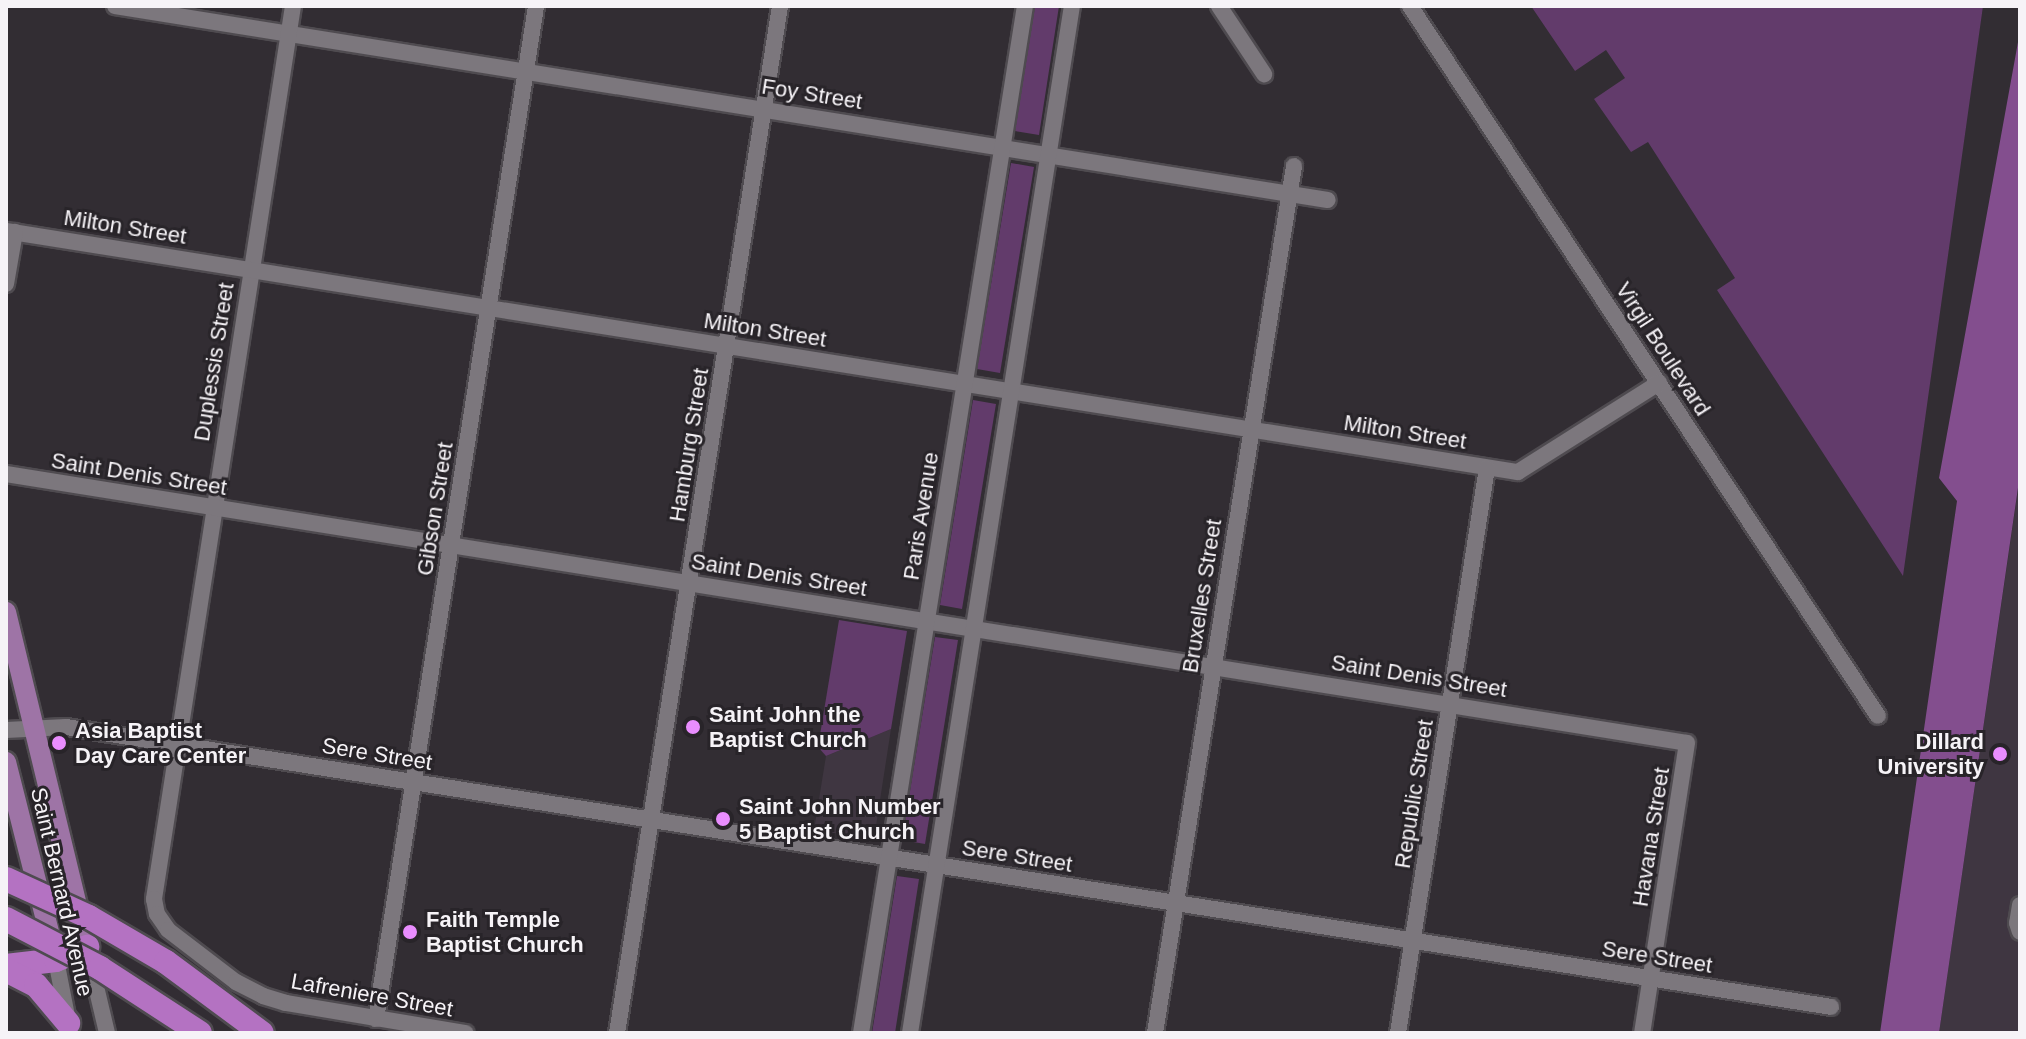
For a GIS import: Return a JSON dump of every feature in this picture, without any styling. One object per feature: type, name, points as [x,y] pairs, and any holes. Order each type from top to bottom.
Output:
[{"type":"highway","points":[[6,879],[89,917],[166,962],[262,1033]]},
{"type":"highway","points":[[6,919],[100,968],[200,1033]]},
{"type":"highway","points":[[6,968],[56,960],[87,947]]},
{"type":"highway","points":[[6,968],[36,985],[70,1028]]},
{"type":"main road","name":"Saint Bernard Avenue","points":[[6,612],[87,947]]},
{"type":"main road","name":"Saint Bernard Avenue","points":[[6,762],[56,960]]},
{"type":"street","name":"Foy Street","points":[[115,6],[1328,200]]},
{"type":"street","name":"Duplessis Street","points":[[157,914],[155,876],[293,6]]},
{"type":"street","name":"Gibson Street","points":[[376,1019],[536,6]]},
{"type":"street","name":"Hamburg Street","points":[[617,1033],[780,6]]},
{"type":"street","name":"Paris Avenue","points":[[861,1033],[1025,6]]},
{"type":"street","points":[[910,1033],[1072,6]]},
{"type":"street","points":[[1219,6],[1264,74]]},
{"type":"street","name":"Virgil Boulevard","points":[[1410,6],[1878,716]]},
{"type":"street","name":"Bruxelles Street","points":[[1155,1033],[1294,166]]},
{"type":"street","points":[[6,284],[10,231]]},
{"type":"street","name":"Milton Street","points":[[10,231],[1518,472],[1659,383]]},
{"type":"street","name":"Republic Street","points":[[1398,1033],[1487,468]]},
{"type":"street","name":"Saint Denis Street","points":[[6,474],[1451,702],[1687,743]]},
{"type":"street","name":"Sere Street","points":[[6,730],[66,727],[1831,1007]]},
{"type":"street","name":"Havana Street","points":[[1642,1033],[1687,743]]},
{"type":"street","points":[[2020,905],[2017,923],[2020,932]]},
{"type":"street","name":"Lafreniere Street","points":[[157,914],[168,930],[236,982],[263,996],[466,1033]]},
{"type":"street","name":"Saint Bernard Avenue","points":[[87,947],[107,1033]]},
{"type":"street","name":"Saint Bernard Avenue","points":[[56,960],[70,1028]]},
{"type":"shaded area","points":[[1035,6],[1059,6],[1039,135],[1015,131]]},
{"type":"shaded area","points":[[1531,6],[1983,6],[1903,576],[1717,290],[1735,278],[1648,142],[1631,152],[1594,99],[1625,78],[1606,50],[1575,71]]},
{"type":"shaded area","points":[[2020,31],[2020,474],[1939,1033],[1880,1033],[1957,501],[1939,478]]},
{"type":"shaded area","points":[[1011,163],[1034,167],[1000,373],[977,369]]},
{"type":"shaded area","points":[[973,400],[996,404],[962,609],[940,605]]},
{"type":"shaded area","name":"Dillard University","points":[[2020,476],[2020,1033],[1939,1033]]},
{"type":"shaded area","points":[[839,620],[907,631],[891,729],[826,756],[818,747]]},
{"type":"shaded area","points":[[935,637],[958,640],[925,844],[902,840]]},
{"type":"shaded area","points":[[891,729],[874,839],[814,830],[826,756]]},
{"type":"shaded area","points":[[897,876],[919,879],[895,1033],[872,1033]]},
{"type":"place","name":"Saint John the Baptist Church","points":[[693,727]]},
{"type":"place","name":"Asia Baptist Day Care Center","points":[[59,743]]},
{"type":"place","name":"Dillard University","points":[[2000,754]]},
{"type":"place","name":"Saint John Number 5 Baptist Church","points":[[723,819]]},
{"type":"place","name":"Faith Temple Baptist Church","points":[[410,932]]}]
